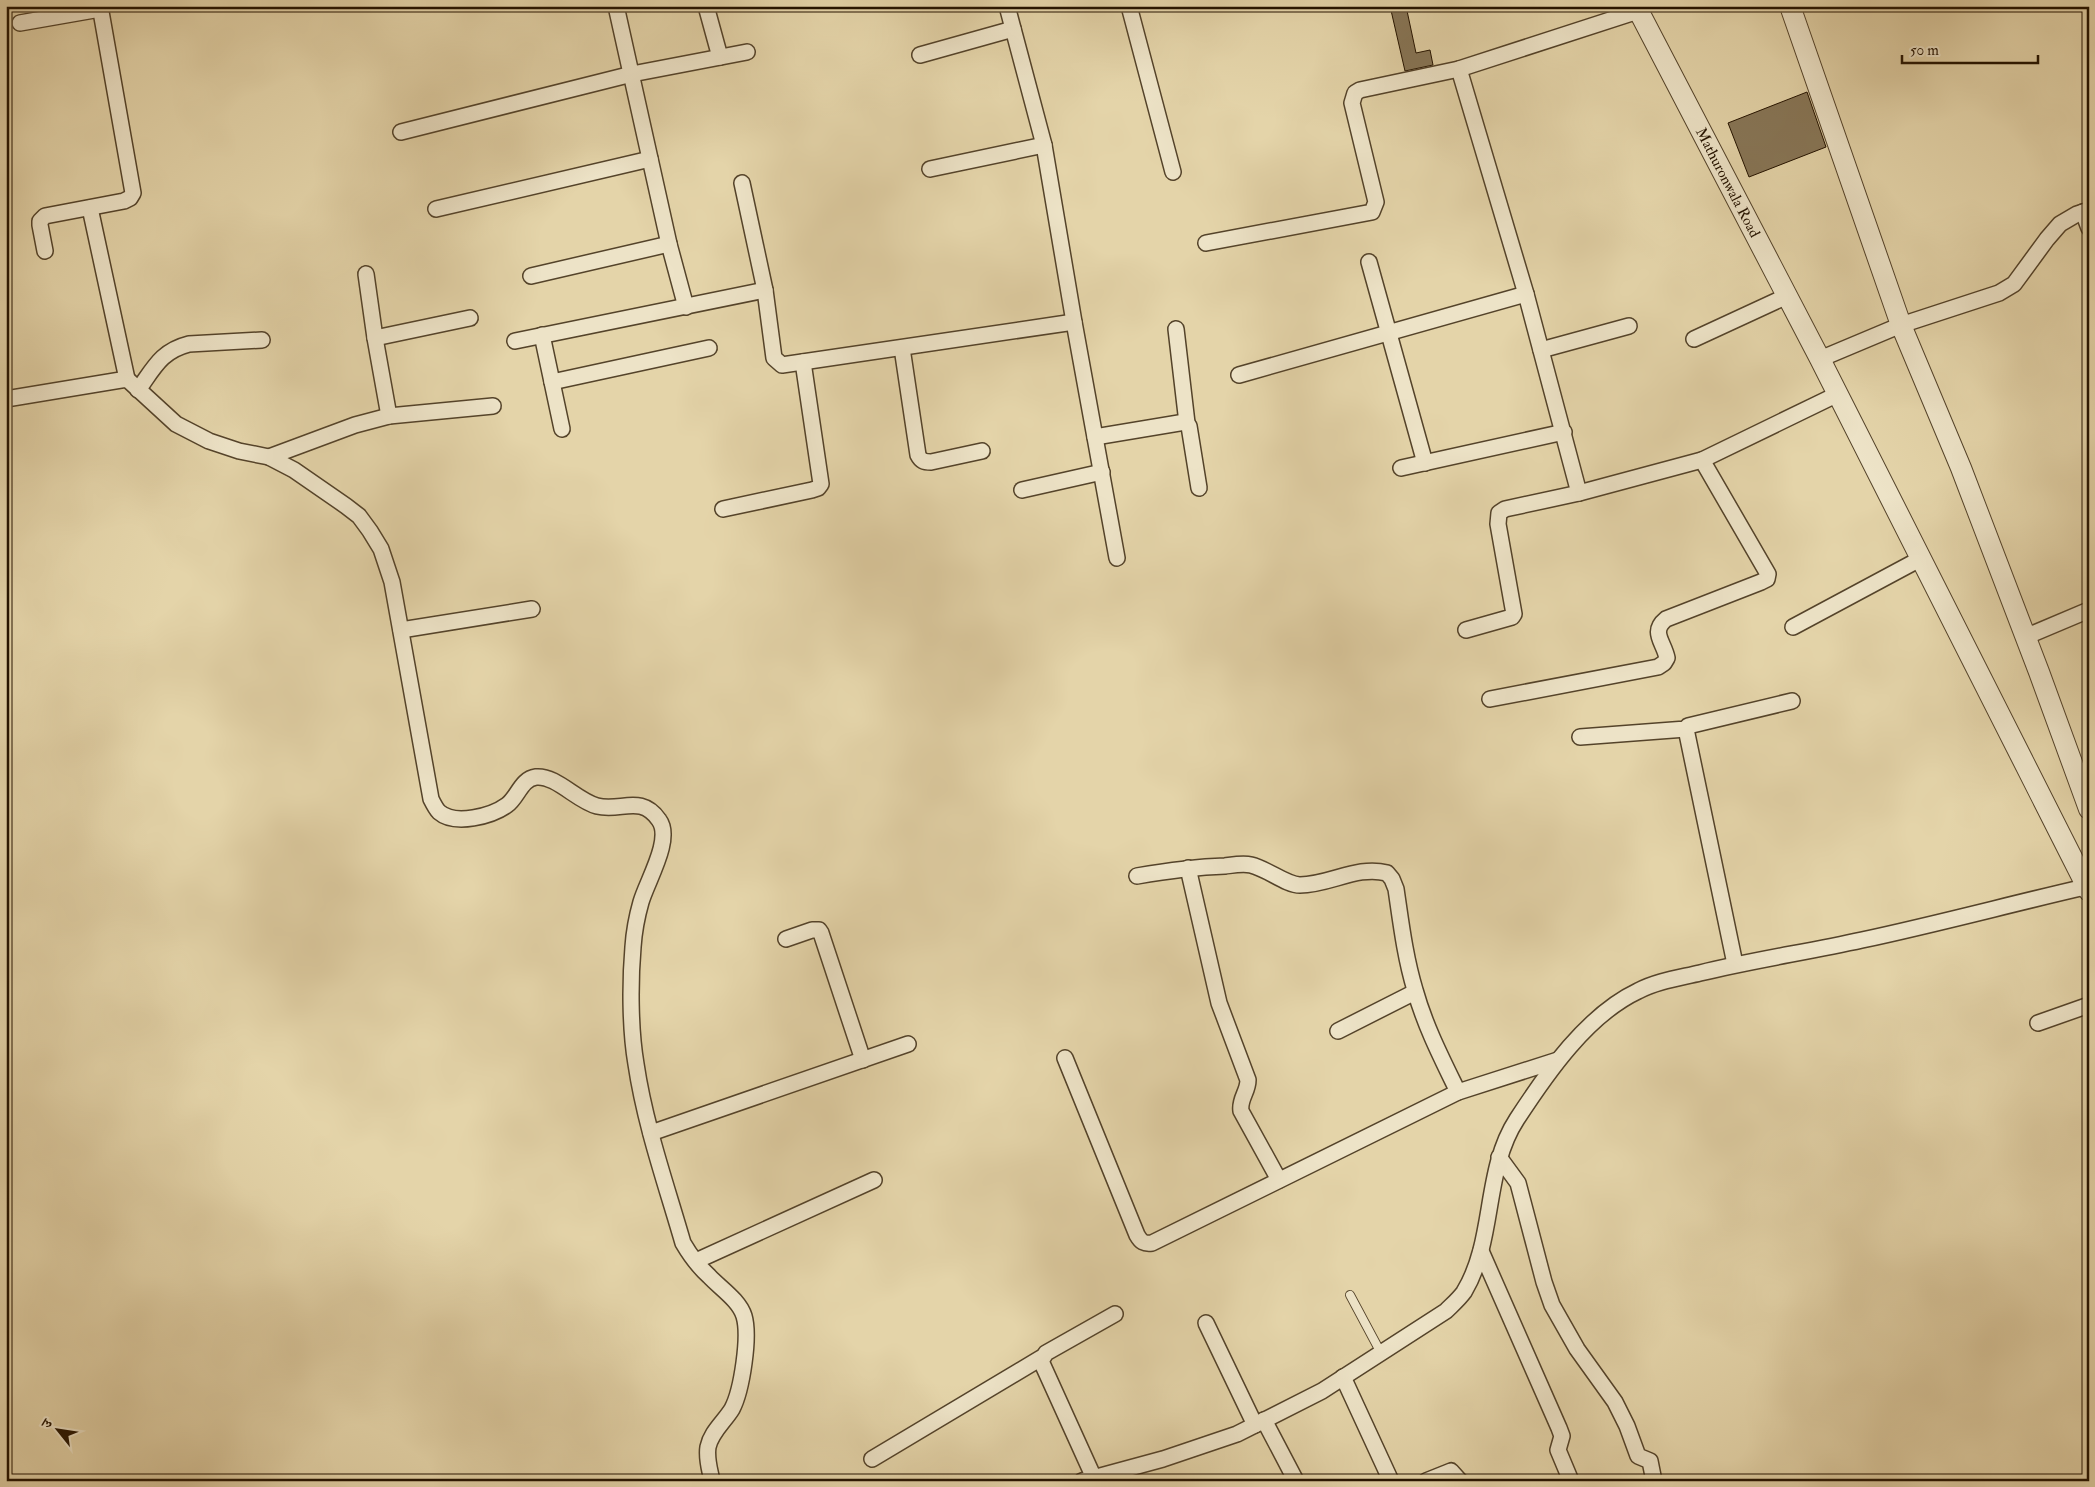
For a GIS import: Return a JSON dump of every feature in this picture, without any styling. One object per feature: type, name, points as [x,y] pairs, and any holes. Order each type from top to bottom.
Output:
[{"type":"street","points":[[616,6],[669,244],[686,306]]},
{"type":"street","points":[[706,6],[720,57]]},
{"type":"street","points":[[1007,6],[1044,145],[1117,558]]},
{"type":"street","points":[[1129,6],[1173,172]]},
{"type":"street","points":[[1790,6],[1901,325],[1961,468],[2089,809]]},
{"type":"street","points":[[20,23],[100,8],[133,193],[130,198],[124,201],[42,218],[40,224],[45,251]]},
{"type":"street","points":[[1206,243],[1372,212],[1376,202],[1352,103],[1355,93],[1360,90],[1460,69],[1637,9]]},
{"type":"street","name":"Mathuronwala Road","points":[[1637,9],[1838,394],[2087,889]]},
{"type":"street","points":[[920,55],[1013,29]]},
{"type":"street","points":[[401,132],[632,74],[747,52]]},
{"type":"street","points":[[1460,69],[1526,294],[1579,493]]},
{"type":"street","points":[[930,169],[1044,145]]},
{"type":"street","points":[[436,209],[650,159]]},
{"type":"street","points":[[742,183],[765,290],[774,358],[782,365],[1074,322]]},
{"type":"street","points":[[90,208],[127,379],[176,424],[209,441],[239,452],[269,457],[294,470],[359,516],[381,549],[392,582],[431,799],[439,812],[450,817],[469,819],[490,813],[508,804],[524,782],[534,777],[546,778],[582,800],[598,806],[614,807],[634,804],[644,806],[659,819],[664,830],[663,844],[641,902],[633,946],[632,998],[635,1063],[650,1133],[683,1243],[707,1274],[733,1299],[744,1314],[747,1328],[746,1346],[738,1391],[732,1408],[712,1436],[708,1446],[707,1457],[712,1481]]},
{"type":"street","points":[[1820,359],[1901,325],[1999,293],[2014,284],[2047,238],[2060,224],[2086,211],[2089,228]]},
{"type":"street","points":[[531,276],[669,244]]},
{"type":"street","points":[[1369,262],[1425,462]]},
{"type":"street","points":[[366,274],[389,416]]},
{"type":"street","points":[[515,341],[765,290]]},
{"type":"street","points":[[1240,375],[1526,294]]},
{"type":"street","points":[[1694,339],[1787,296]]},
{"type":"street","points":[[375,338],[470,318]]},
{"type":"street","points":[[1541,350],[1629,326]]},
{"type":"street","points":[[1176,329],[1188,423],[1199,488]]},
{"type":"street","points":[[542,335],[562,429]]},
{"type":"street","points":[[138,390],[162,358],[169,351],[178,347],[189,344],[262,340]]},
{"type":"street","points":[[552,382],[708,348]]},
{"type":"street","points":[[902,348],[920,459],[925,462],[931,462],[982,451]]},
{"type":"street","points":[[723,509],[812,490],[818,488],[821,484],[803,362]]},
{"type":"street","points":[[6,400],[127,379]]},
{"type":"street","points":[[1466,630],[1512,617],[1514,614],[1498,524],[1499,513],[1506,509],[1579,493],[1702,460],[1838,394]]},
{"type":"street","points":[[269,457],[355,425],[389,416],[414,412],[493,406]]},
{"type":"street","points":[[1095,436],[1182,421],[1188,423]]},
{"type":"street","points":[[1401,468],[1564,432]]},
{"type":"street","points":[[1490,699],[1658,667],[1664,663],[1666,658],[1658,628],[1666,619],[1767,579],[1766,568],[1702,460]]},
{"type":"street","points":[[1022,490],[1102,472]]},
{"type":"street","points":[[1793,627],[1920,559]]},
{"type":"street","points":[[401,630],[532,609]]},
{"type":"street","points":[[2026,637],[2089,610]]},
{"type":"street","points":[[1580,737],[1686,729],[1688,726],[1792,701]]},
{"type":"street","points":[[1686,729],[1735,964]]},
{"type":"street","points":[[1137,876],[1188,868],[1249,865],[1274,873],[1286,882],[1298,885],[1312,885],[1367,870],[1386,872],[1392,878],[1396,889],[1406,957],[1415,992],[1432,1038],[1458,1092]]},
{"type":"street","points":[[1188,868],[1219,1002],[1248,1080],[1248,1088],[1240,1104],[1241,1111],[1279,1180]]},
{"type":"street","points":[[1041,1358],[1088,1479],[1163,1459],[1237,1434],[1322,1391],[1446,1311],[1463,1294],[1481,1251],[1499,1157],[1510,1131],[1558,1060],[1597,1020],[1614,1006],[1638,991],[1661,982],[1735,964],[1862,940],[2087,889]]},
{"type":"street","points":[[786,939],[812,930],[819,930],[821,933],[862,1060]]},
{"type":"street","points":[[1338,1031],[1415,992]]},
{"type":"street","points":[[2038,1022],[2089,1005]]},
{"type":"street","points":[[650,1133],[908,1044]]},
{"type":"street","points":[[1065,1058],[1137,1235],[1141,1241],[1147,1244],[1458,1092],[1558,1060]]},
{"type":"street","points":[[1499,1157],[1518,1183],[1544,1282],[1552,1305],[1577,1349],[1615,1402],[1627,1426],[1638,1456],[1650,1461],[1653,1465],[1654,1481]]},
{"type":"street","points":[[696,1261],[874,1180]]},
{"type":"street","points":[[1481,1251],[1560,1428],[1562,1436],[1558,1450],[1571,1481]]},
{"type":"street","points":[[872,1459],[1041,1358],[1046,1352],[1115,1314]]},
{"type":"street","points":[[1206,1323],[1259,1422],[1296,1481]]},
{"type":"street","points":[[1343,1377],[1391,1481]]},
{"type":"street","points":[[1426,1481],[1451,1471],[1460,1481]]},
{"type":"lane","points":[[1350,1295],[1381,1353]]},
{"type":"building","points":[[1390,6],[1406,6],[1416,53],[1430,50],[1433,65],[1405,71]]},
{"type":"building","points":[[1807,92],[1826,147],[1749,177],[1728,123]]}]
